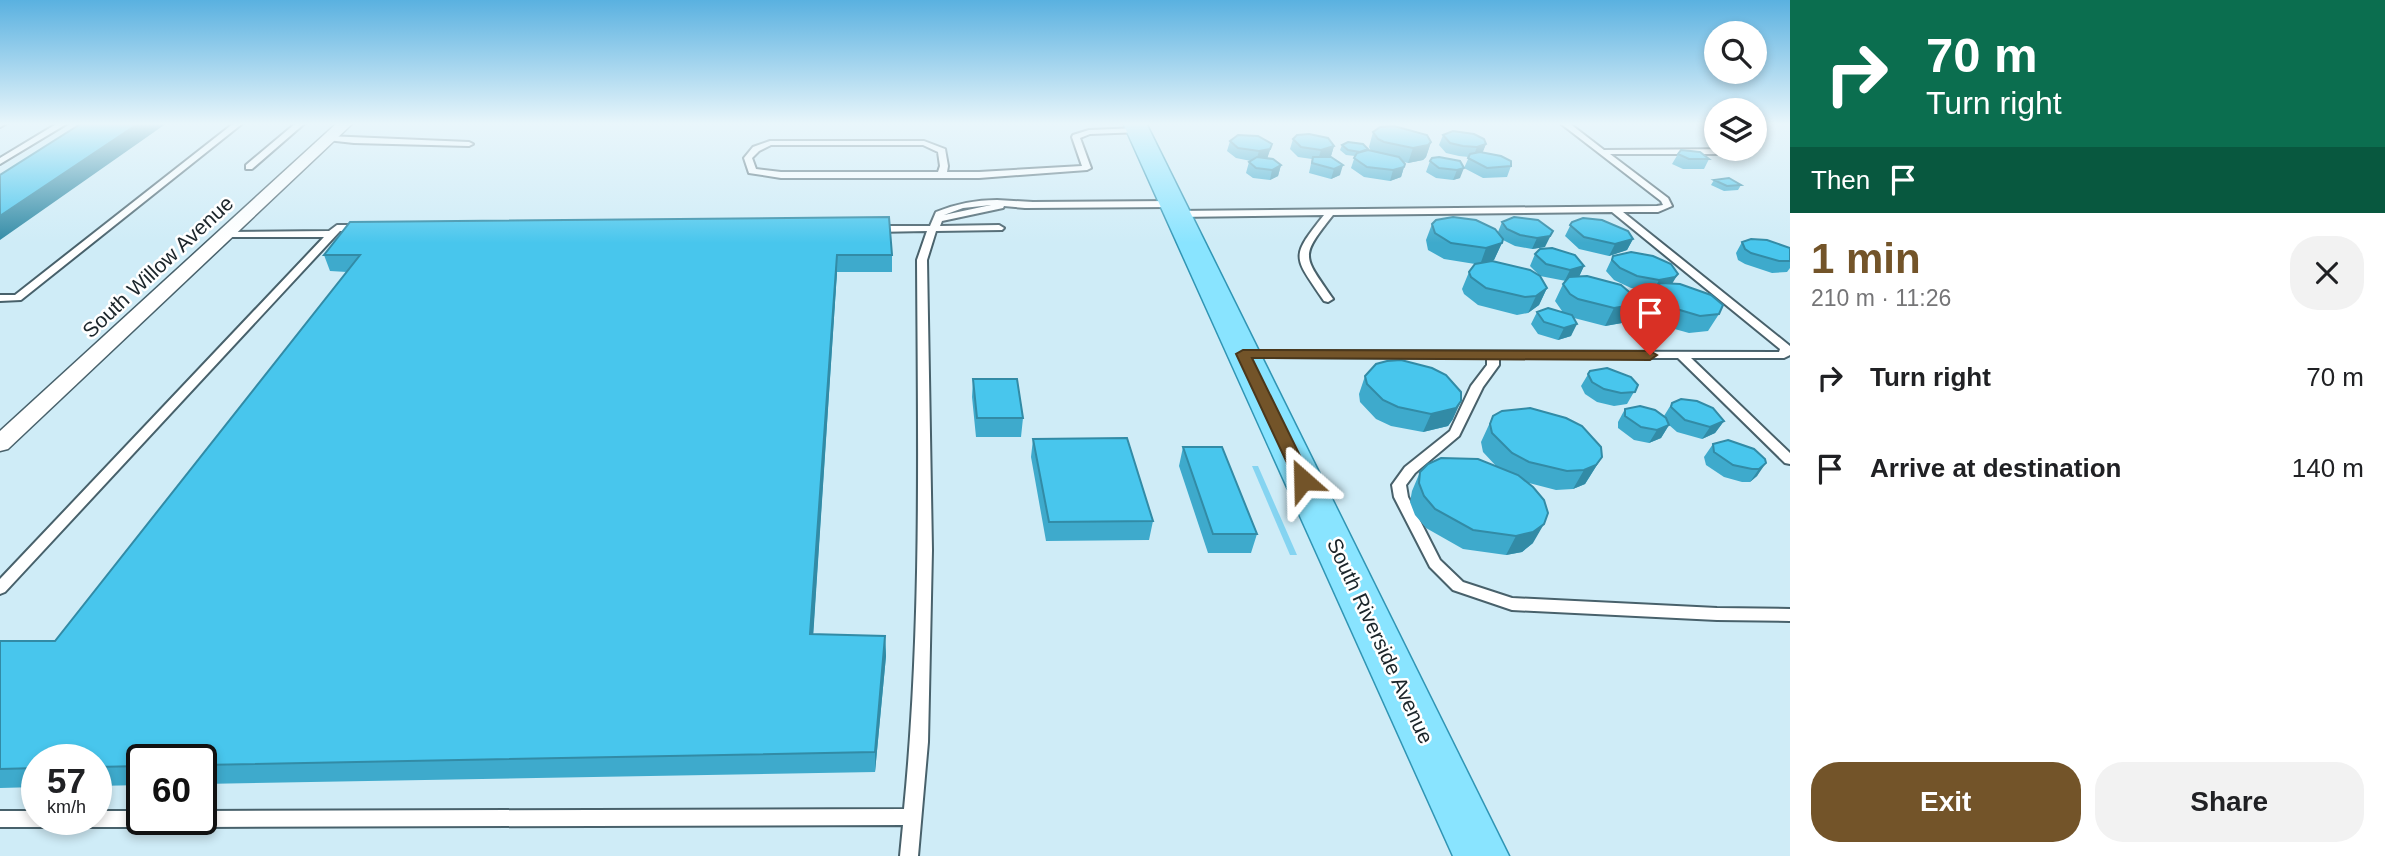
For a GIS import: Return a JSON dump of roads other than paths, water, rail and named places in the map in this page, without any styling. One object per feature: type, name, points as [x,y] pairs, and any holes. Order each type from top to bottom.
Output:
[{"type":"main road","name":"South Riverside Avenue","points":[[1152,163],[1481,856]]},
{"type":"street","name":"South Willow Avenue","points":[[0,444],[303,163]]},
{"type":"lane","points":[[0,298],[17,298],[188,163]]},
{"type":"lane","points":[[249,167],[254,163]]},
{"type":"lane","points":[[749,163],[752,172],[780,175],[942,174],[1087,168],[1085,163]]},
{"type":"lane","points":[[942,174],[944,163]]},
{"type":"lane","points":[[936,224],[1004,205],[1331,212],[1615,210],[1658,209],[1668,206],[1665,200],[1617,163]]},
{"type":"lane","points":[[1243,354],[1784,355],[1786,348],[1615,210]]},
{"type":"lane","points":[[1328,299],[1304,264],[1305,245],[1331,212]]},
{"type":"lane","points":[[881,215],[881,229]]},
{"type":"lane","points":[[909,856],[919,742],[925,550],[922,260],[936,224]]},
{"type":"lane","points":[[867,229],[936,224],[999,228]]},
{"type":"lane","points":[[0,588],[337,229],[365,229]]},
{"type":"lane","points":[[227,234],[332,234]]},
{"type":"lane","points":[[1493,355],[1493,365],[1477,386],[1455,433],[1410,470],[1399,485],[1401,497],[1435,563],[1458,586],[1513,604],[1790,615]]},
{"type":"lane","points":[[1681,355],[1790,460]]},
{"type":"lane","points":[[217,819],[913,817]]},
{"type":"lane","points":[[0,820],[126,819]]}]
